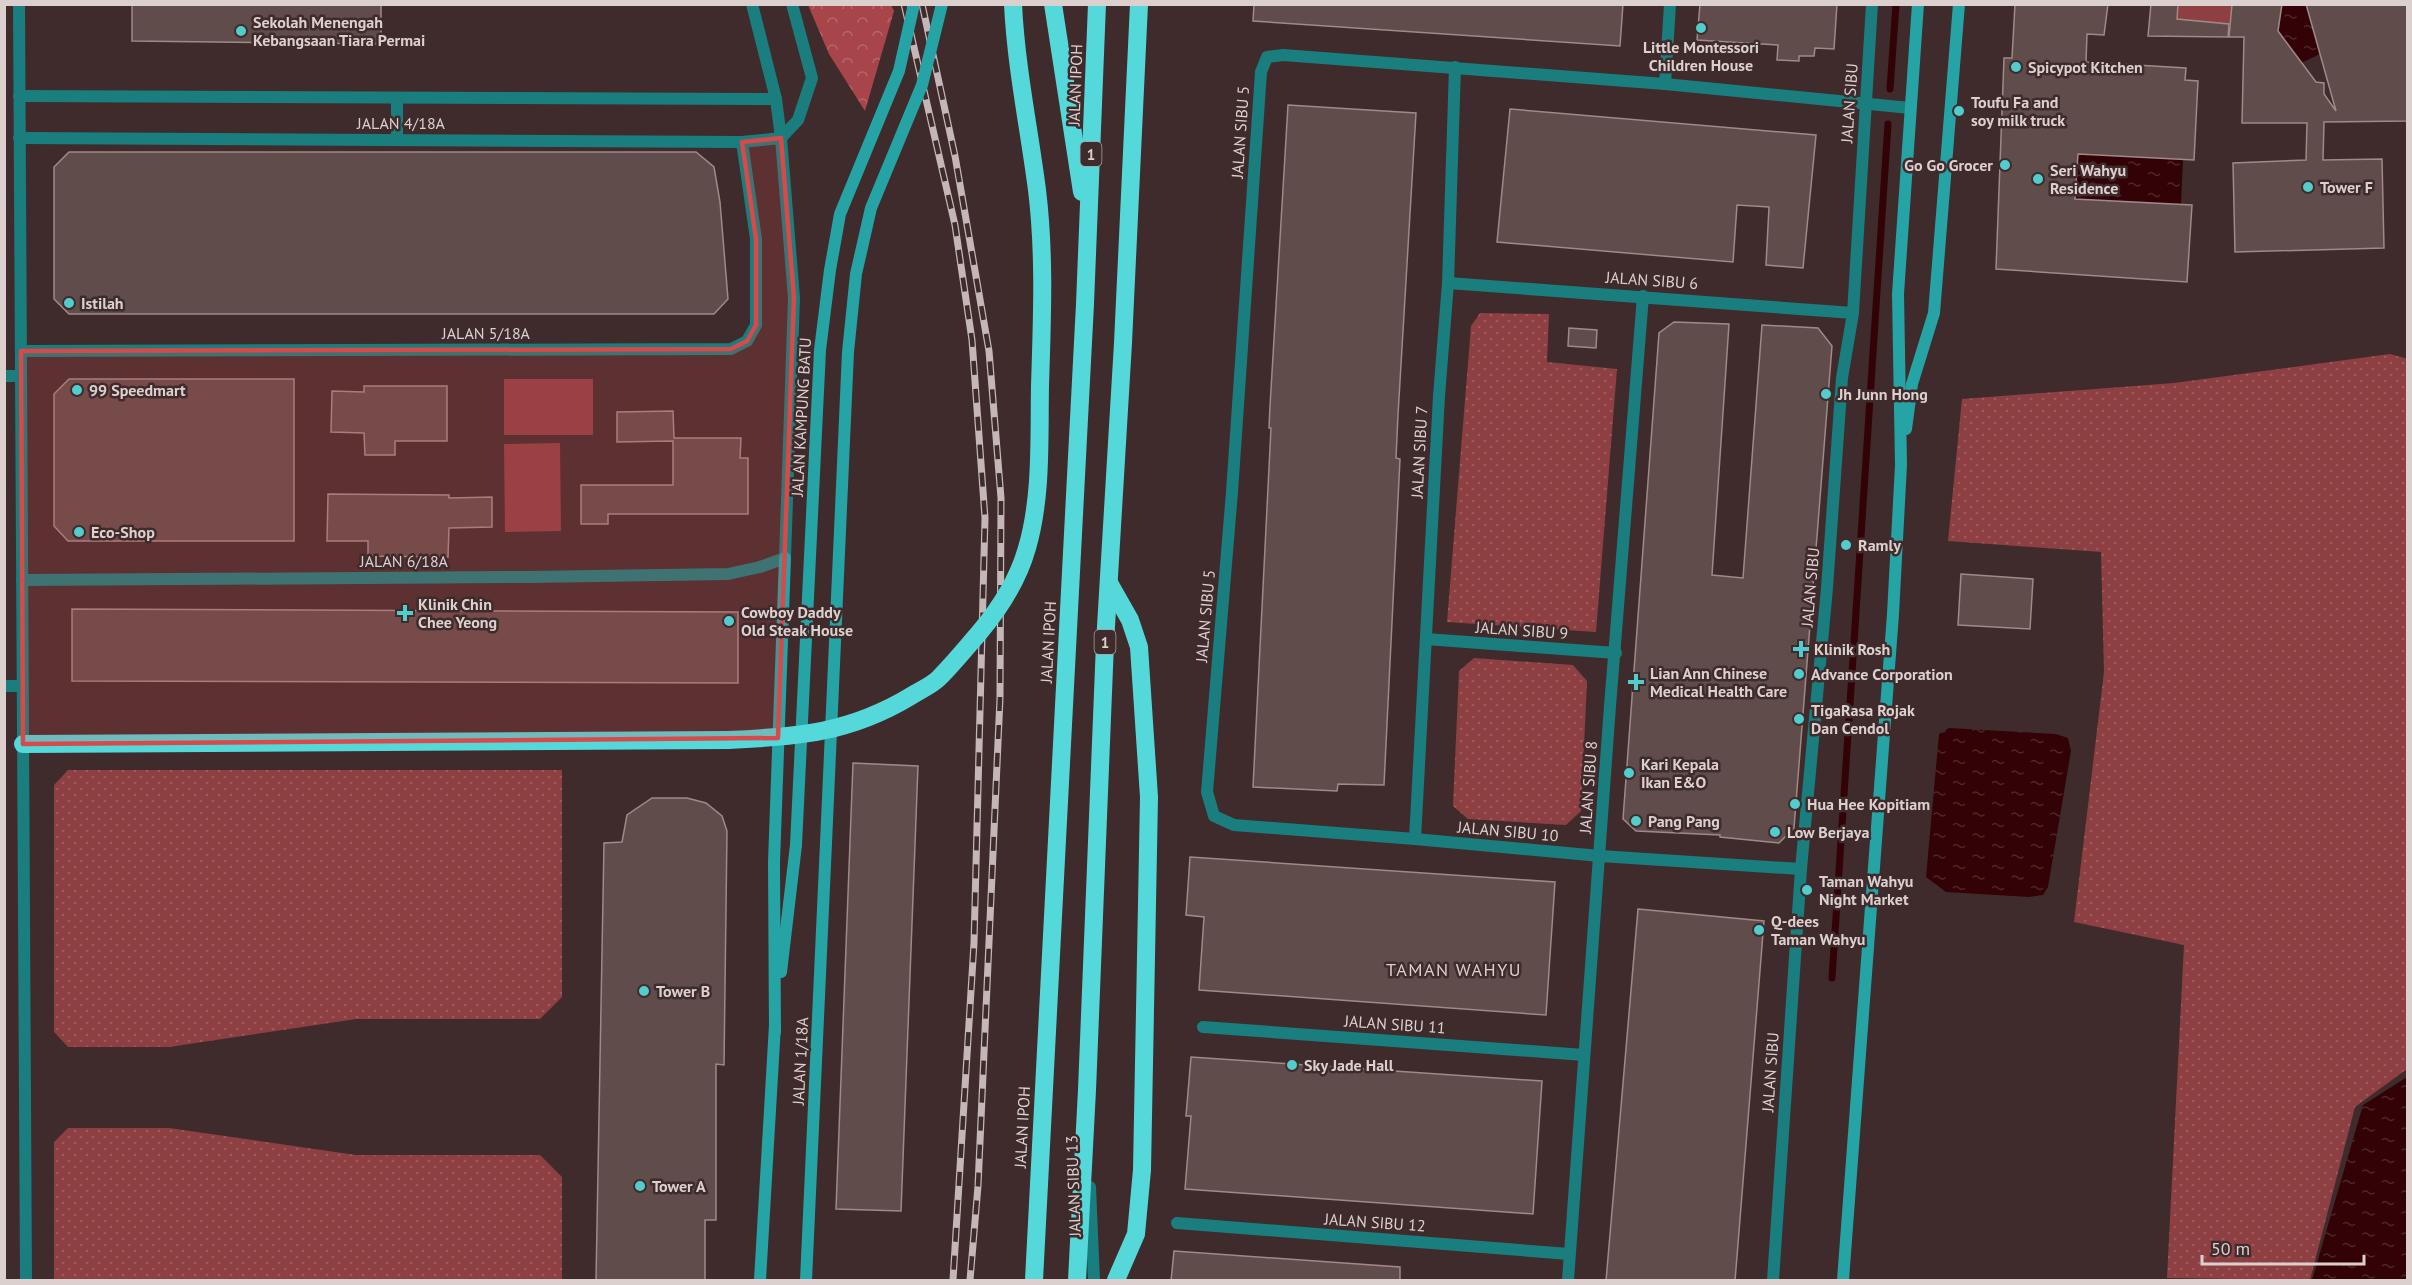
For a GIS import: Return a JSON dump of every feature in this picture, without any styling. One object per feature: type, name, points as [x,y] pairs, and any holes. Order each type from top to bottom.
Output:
[{"type":"highway","points":[[23,744],[728,740],[789,737],[818,733],[861,720],[890,708],[937,680],[993,616],[1010,589],[1028,547],[1035,505],[1043,277],[1037,192],[1027,128],[1013,4]]},
{"type":"highway","points":[[1053,4],[1088,238]]},
{"type":"highway","name":"JALAN IPOH","points":[[1034,1281],[1088,238],[1097,4]]},
{"type":"highway","name":"1","points":[[1077,1281],[1109,582],[1139,4]]},
{"type":"highway","points":[[1109,582],[1130,620],[1139,647],[1149,797],[1142,1170],[1136,1234],[1116,1281]]},
{"type":"street","points":[[19,4],[26,1281]]},
{"type":"street","points":[[752,4],[776,99],[782,138],[794,298],[774,862],[775,1032]]},
{"type":"street","points":[[782,138],[798,120],[812,78],[792,4]]},
{"type":"street","name":"JALAN KAMPUNG BATU","points":[[795,845],[820,350],[830,270],[840,214],[899,71],[914,4]]},
{"type":"street","name":"JALAN 1/18A","points":[[806,1281],[848,352],[856,274],[871,208],[922,85],[942,4]]},
{"type":"street","points":[[1665,84],[1670,4]]},
{"type":"street","name":"JALAN SIBU","points":[[1773,1281],[1801,869],[1827,588],[1842,378],[1853,313],[1872,4]]},
{"type":"street","points":[[1843,1281],[1893,614],[1901,465],[1898,294],[1918,4]]},
{"type":"street","points":[[1901,465],[1912,384],[1934,313],[1959,4]]},
{"type":"street","name":"JALAN SIBU 5","points":[[1214,816],[1207,792],[1233,481],[1261,72],[1267,57],[1283,55],[1455,67],[1665,84],[1910,108]]},
{"type":"street","points":[[4,60],[19,60]]},
{"type":"street","name":"JALAN SIBU 7","points":[[1415,839],[1439,396],[1448,283],[1455,67]]},
{"type":"street","name":"JALAN 4/18A","points":[[19,96],[776,99]]},
{"type":"street","points":[[397,98],[397,139]]},
{"type":"street","name":"JALAN 4/18A","points":[[19,138],[742,142],[782,138]]},
{"type":"street","name":"JALAN 5/18A","points":[[21,351],[731,350],[747,341],[756,326],[756,239],[742,142]]},
{"type":"street","name":"JALAN SIBU 6","points":[[1448,283],[1853,313]]},
{"type":"street","name":"JALAN SIBU 8","points":[[1568,1281],[1643,296]]},
{"type":"street","points":[[4,376],[21,376]]},
{"type":"street","name":"JALAN 6/18A","points":[[22,580],[529,577],[728,573],[760,567],[785,558]]},
{"type":"street","name":"JALAN SIBU 9","points":[[1426,639],[1616,653]]},
{"type":"street","points":[[4,686],[22,686]]},
{"type":"street","name":"JALAN SIBU 10","points":[[1214,816],[1234,825],[1600,856],[1801,869]]},
{"type":"street","name":"JALAN 1/18A","points":[[760,1281],[775,1032],[795,845]]},
{"type":"street","name":"JALAN SIBU 11","points":[[1203,1027],[1584,1055]]},
{"type":"street","name":"JALAN SIBU 13","points":[[1087,1090],[1094,1281]]},
{"type":"street","name":"JALAN SIBU 12","points":[[1177,1223],[1569,1254]]},
{"type":"highlighted area","points":[[781,138],[794,298],[778,738],[23,744],[21,351],[731,349],[747,341],[756,325],[756,239],[742,142]]},
{"type":"shaded area","points":[[2178,5],[2232,5],[2230,24],[2177,19]]},
{"type":"shaded area","points":[[1480,313],[1549,314],[1547,362],[1617,369],[1596,632],[1447,622],[1471,326]]},
{"type":"shaded area","points":[[2390,354],[2408,359],[2407,1069],[2355,1107],[2310,1280],[2167,1278],[2184,945],[2074,922],[2104,672],[2101,552],[1948,541],[1962,399],[2174,383]]},
{"type":"shaded area","points":[[504,379],[593,379],[593,435],[504,435]]},
{"type":"shaded area","points":[[560,443],[561,531],[505,532],[504,444]]},
{"type":"shaded area","points":[[1474,658],[1573,665],[1587,681],[1581,811],[1566,825],[1468,819],[1453,806],[1459,671]]},
{"type":"shaded area","points":[[68,770],[562,770],[562,997],[540,1019],[356,1019],[169,1047],[68,1047],[54,1032],[54,785]]},
{"type":"shaded area","points":[[68,1128],[169,1128],[356,1155],[540,1155],[562,1177],[562,1280],[54,1280],[54,1142]]},
{"type":"green space","points":[[808,5],[891,5],[894,11],[865,111],[829,54]]},
{"type":"water","points":[[2282,5],[2312,5],[2320,54],[2301,63],[2278,31]]},
{"type":"water","points":[[2078,154],[2183,160],[2181,205],[2075,199]]},
{"type":"water","points":[[1949,728],[2056,734],[2068,738],[2071,751],[2048,887],[2043,895],[2029,897],[1946,892],[1926,877],[1939,734]]},
{"type":"water","points":[[2407,1077],[2407,1280],[2312,1280],[2363,1105]]},
{"type":"building","points":[[132,4],[381,4],[381,44],[132,41]]},
{"type":"building","points":[[1254,4],[1623,4],[1620,46],[1253,21]]},
{"type":"building","points":[[1700,4],[1837,4],[1834,49],[1815,48],[1814,56],[1799,56],[1799,61],[1777,60],[1778,45],[1697,40]]},
{"type":"building","name":"Seri Wahyu Residence","points":[[2015,4],[2108,4],[2104,35],[2087,34],[2086,62],[2186,68],[2185,80],[2198,81],[2194,160],[2078,154],[2075,199],[2192,205],[2187,282],[1996,269],[2004,58],[2012,58]]},
{"type":"building","points":[[2151,4],[2178,4],[2177,19],[2229,24],[2228,37],[2148,36]]},
{"type":"building","points":[[2232,4],[2282,4],[2278,31],[2316,82],[2324,83],[2324,94],[2336,111],[2306,4],[2408,4],[2408,121],[2324,122],[2323,160],[2382,159],[2384,248],[2235,252],[2233,163],[2306,160],[2307,123],[2242,123],[2244,37],[2229,37]]},
{"type":"building","points":[[1288,105],[1416,113],[1398,415],[1396,458],[1400,459],[1384,785],[1338,784],[1337,791],[1253,787],[1271,428],[1269,428],[1270,406]]},
{"type":"building","points":[[1510,109],[1816,135],[1803,268],[1766,265],[1769,207],[1737,205],[1733,262],[1497,242]]},
{"type":"building","points":[[69,152],[696,152],[714,167],[720,202],[728,299],[714,314],[69,314],[54,299],[54,167]]},
{"type":"building","points":[[1674,322],[1729,324],[1712,575],[1743,578],[1762,325],[1818,328],[1832,346],[1794,828],[1779,843],[1720,837],[1720,835],[1636,831],[1623,819],[1659,333]]},
{"type":"building","points":[[1569,328],[1597,330],[1596,348],[1568,346]]},
{"type":"building","points":[[69,379],[294,379],[294,541],[68,541],[54,526],[54,394]]},
{"type":"building","points":[[364,386],[447,386],[447,441],[395,441],[395,455],[365,455],[364,433],[331,432],[332,391],[364,392]]},
{"type":"building","points":[[673,411],[674,438],[741,438],[740,458],[748,458],[748,514],[608,514],[608,524],[581,524],[581,485],[673,485],[673,441],[617,442],[617,412]]},
{"type":"building","points":[[328,494],[492,497],[492,527],[449,528],[448,557],[368,556],[368,541],[327,541]]},
{"type":"building","points":[[1961,574],[2033,579],[2030,629],[1958,625]]},
{"type":"building","points":[[72,609],[738,612],[738,683],[72,681]]},
{"type":"building","points":[[853,763],[918,766],[901,1211],[836,1209]]},
{"type":"building","points":[[652,798],[687,798],[706,803],[722,816],[727,831],[724,1065],[716,1064],[716,1220],[705,1220],[705,1281],[596,1281],[604,843],[622,842],[627,815]]},
{"type":"building","points":[[1190,857],[1555,882],[1546,1015],[1199,990],[1204,917],[1186,915]]},
{"type":"building","points":[[1638,909],[1764,921],[1735,1281],[1606,1281]]},
{"type":"building","points":[[1191,1057],[1542,1081],[1533,1214],[1185,1189],[1191,1116],[1186,1116]]},
{"type":"building","points":[[1174,1251],[1400,1267],[1400,1281],[1171,1281]]},
{"type":"waterway","points":[[1890,89],[1896,4]]},
{"type":"waterway","points":[[1832,978],[1888,124]]},
{"type":"railway","points":[[904,4],[955,225],[972,340],[985,518],[974,943],[953,1280]]},
{"type":"railway","points":[[922,4],[955,156],[989,351],[1001,498],[1000,698],[978,1186],[970,1280]]},
{"type":"place","name":"Little Montessori Children House","points":[[1701,28]]},
{"type":"place","name":"Sekolah Menengah Kebangsaan Tiara Permai","points":[[241,31]]},
{"type":"place","name":"Spicypot Kitchen","points":[[2016,67]]},
{"type":"place","name":"Toufu Fa and soy milk truck","points":[[1959,111]]},
{"type":"place","name":"Go Go Grocer","points":[[2005,165]]},
{"type":"place","name":"Seri Wahyu Residence","points":[[2038,179]]},
{"type":"place","name":"Tower F","points":[[2308,187]]},
{"type":"place","name":"Istilah","points":[[69,303]]},
{"type":"place","name":"99 Speedmart","points":[[77,390]]},
{"type":"place","name":"Jh Junn Hong","points":[[1826,394]]},
{"type":"place","name":"Eco-Shop","points":[[79,532]]},
{"type":"place","name":"Ramly","points":[[1846,545]]},
{"type":"place","name":"Klinik Chin Chee Yeong","points":[[405,613]]},
{"type":"place","name":"Cowboy Daddy Old Steak House","points":[[729,621]]},
{"type":"place","name":"Klinik Rosh","points":[[1801,649]]},
{"type":"place","name":"Advance Corporation","points":[[1799,674]]},
{"type":"place","name":"Lian Ann Chinese Medical Health Care","points":[[1636,682]]},
{"type":"place","name":"TigaRasa Rojak Dan Cendol","points":[[1799,719]]},
{"type":"place","name":"Kari Kepala Ikan E&O","points":[[1629,773]]},
{"type":"place","name":"Hua Hee Kopitiam","points":[[1795,804]]},
{"type":"place","name":"Pang Pang","points":[[1636,821]]},
{"type":"place","name":"Low Berjaya","points":[[1775,832]]},
{"type":"place","name":"Taman Wahyu Night Market","points":[[1807,890]]},
{"type":"place","name":"Q-dees Taman Wahyu","points":[[1759,930]]},
{"type":"place","name":"Tower B","points":[[644,991]]},
{"type":"place","name":"Sky Jade Hall","points":[[1292,1065]]},
{"type":"place","name":"Tower A","points":[[640,1186]]},
{"type":"district","name":"TAMAN WAHYU","points":[[1454,969]]}]
